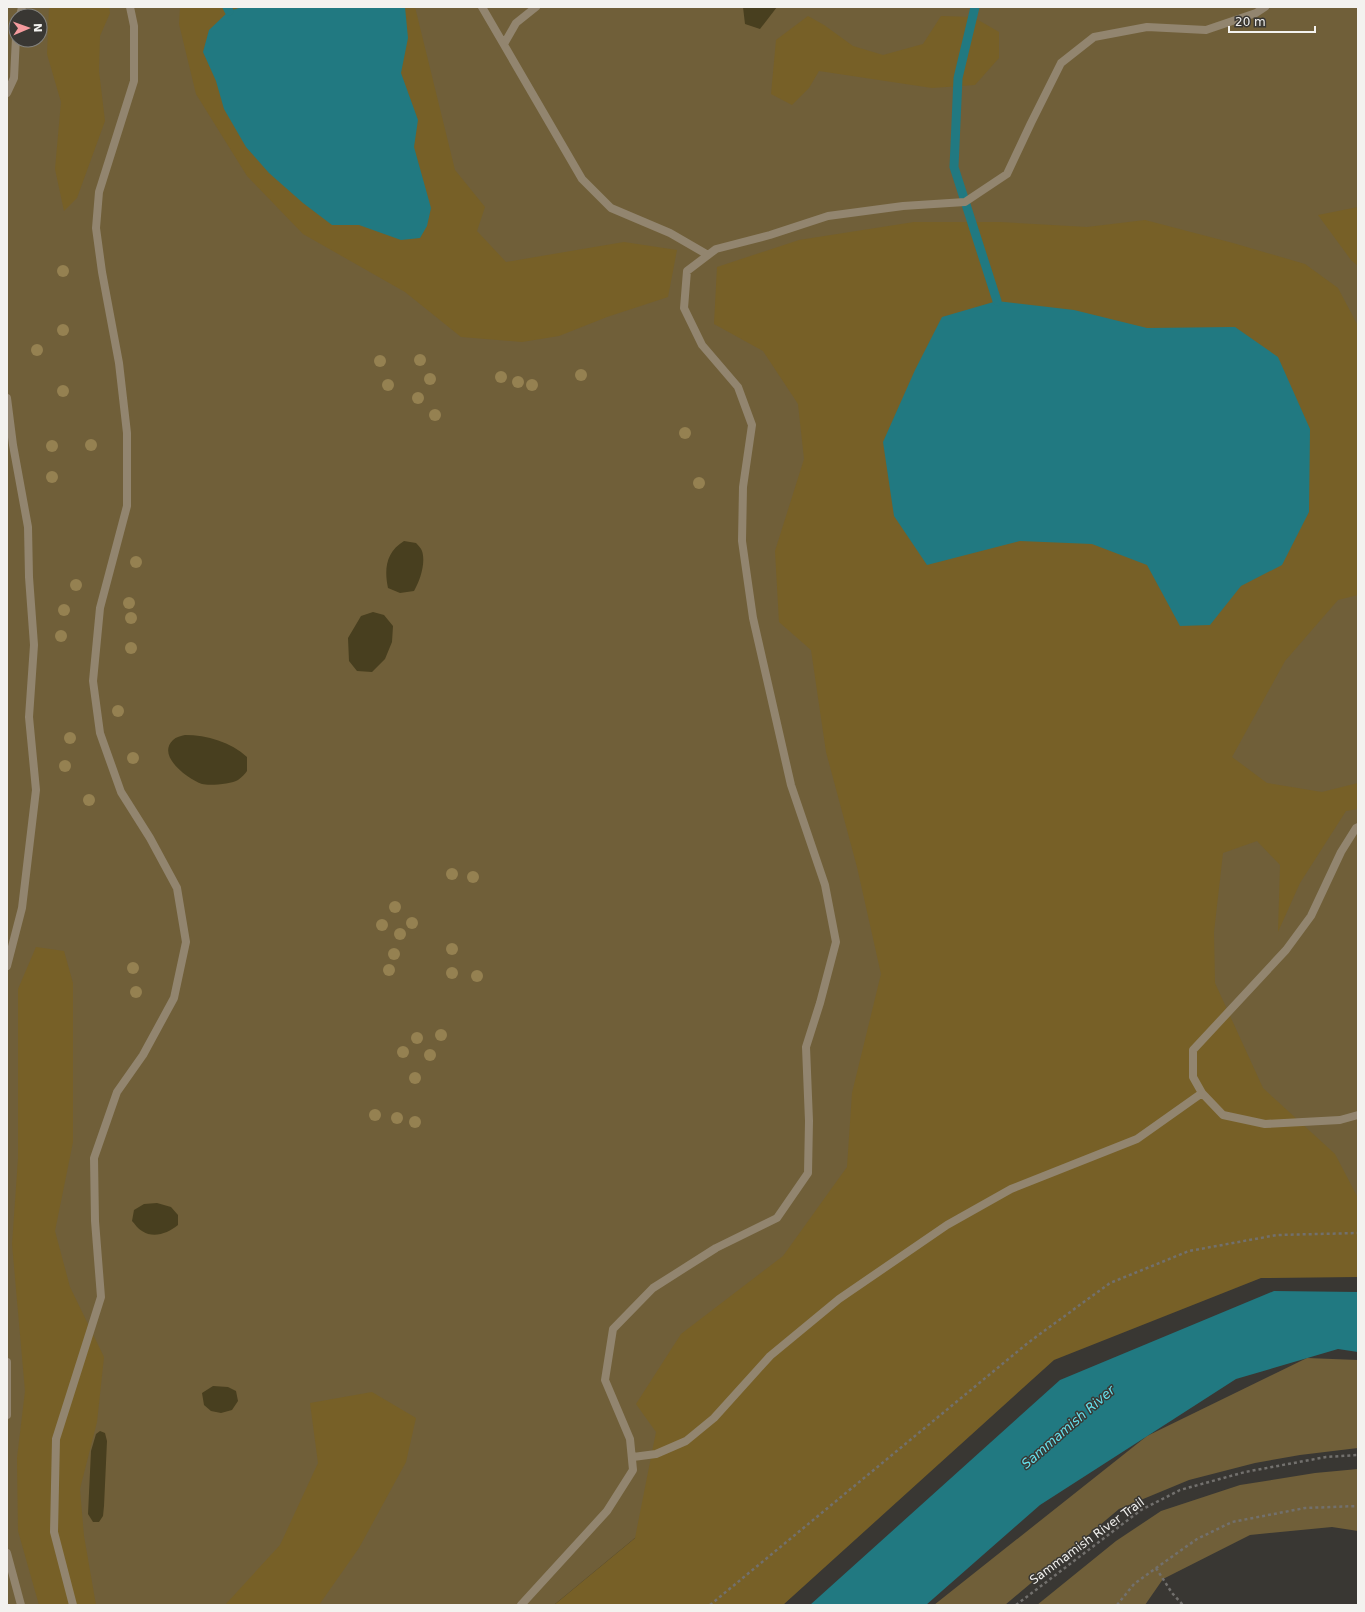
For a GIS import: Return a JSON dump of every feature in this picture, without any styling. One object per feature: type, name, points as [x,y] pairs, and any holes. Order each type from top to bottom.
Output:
[{"type":"lane","points":[[73,1605],[54,1532],[56,1439],[101,1297],[95,1221],[94,1158],[117,1092],[143,1055],[174,998],[186,942],[177,888],[150,838],[121,792],[100,734],[93,681],[100,608],[127,506],[127,433],[119,363],[102,272],[96,228],[99,192],[134,81],[134,26],[130,7]]},
{"type":"lane","points":[[482,7],[582,179],[611,208],[670,233],[708,255]]},
{"type":"lane","points":[[504,44],[516,22],[536,7]]},
{"type":"lane","points":[[521,1605],[607,1511],[633,1470],[630,1439],[605,1380],[613,1329],[653,1288],[716,1248],[777,1218],[808,1173],[809,1120],[806,1047],[820,1003],[836,942],[825,885],[791,785],[753,618],[742,541],[743,487],[752,425],[738,387],[702,345],[684,308],[687,271],[716,249],[770,235],[828,216],[903,206],[965,202],[1007,174],[1030,123],[1061,63],[1094,37],[1147,27],[1206,30],[1256,12],[1265,7]]},
{"type":"lane","points":[[7,92],[14,78],[15,48]]},
{"type":"lane","points":[[7,398],[13,445],[28,527],[29,577],[34,645],[29,717],[36,790],[22,908],[7,966]]},
{"type":"lane","points":[[1358,827],[1341,852],[1311,916],[1286,950],[1193,1050],[1193,1077],[1202,1093],[1223,1114],[1265,1124],[1340,1120],[1358,1115]]},
{"type":"lane","points":[[632,1457],[656,1454],[686,1440],[714,1418],[770,1356],[840,1299],[947,1224],[1011,1189],[1137,1139],[1202,1093]]},
{"type":"lane","points":[[7,1362],[7,1415]]},
{"type":"lane","points":[[7,1553],[21,1605]]},
{"type":"path","points":[[710,1605],[1029,1342],[1110,1283],[1189,1251],[1277,1235],[1358,1233]]},
{"type":"path","name":"Sammamish River Trail","points":[[1016,1605],[1141,1510],[1180,1490],[1245,1472],[1326,1457],[1358,1455]]},
{"type":"path","points":[[1117,1605],[1134,1584],[1156,1568],[1198,1539],[1232,1522],[1305,1508],[1358,1506]]},
{"type":"path","points":[[1156,1568],[1172,1593],[1183,1605]]},
{"type":"shaded area","points":[[7,7],[1358,7],[1358,1219],[635,1538],[554,1605],[7,1605]]},
{"type":"shaded area","points":[[49,7],[109,7],[110,13],[100,36],[99,71],[105,121],[77,198],[64,211],[55,169],[61,102],[47,54]]},
{"type":"shaded area","points":[[180,7],[415,7],[455,170],[485,207],[477,231],[506,262],[624,242],[677,250],[668,297],[607,317],[559,336],[522,342],[461,337],[405,292],[303,234],[247,176],[196,94],[179,24]]},
{"type":"shaded area","points":[[808,16],[824,25],[853,46],[883,55],[923,44],[941,16],[973,17],[999,32],[999,58],[975,85],[932,88],[819,71],[809,88],[792,105],[771,94],[776,40]]},
{"type":"shaded area","points":[[1358,207],[1358,266],[1351,260],[1318,215]]},
{"type":"shaded area","points":[[1145,220],[1305,264],[1338,288],[1358,326],[1358,595],[1338,600],[1285,661],[1232,757],[1267,783],[1322,792],[1358,783],[1358,809],[1346,811],[1300,883],[1278,932],[1280,865],[1257,841],[1223,853],[1214,932],[1215,983],[1263,1088],[1335,1154],[1358,1198],[1358,1277],[1261,1278],[1054,1360],[783,1605],[554,1605],[635,1538],[656,1432],[636,1404],[681,1334],[783,1256],[847,1167],[852,1093],[881,974],[857,867],[826,752],[811,650],[779,622],[775,551],[804,459],[798,404],[763,351],[714,324],[717,267],[799,240],[914,222],[1000,222],[1087,227]]},
{"type":"shaded area","points":[[36,947],[64,951],[73,983],[73,1142],[55,1231],[70,1287],[104,1357],[97,1422],[80,1489],[84,1536],[96,1605],[39,1605],[18,1531],[17,1458],[25,1391],[12,1244],[18,1159],[18,989]]},
{"type":"shaded area","points":[[1307,1358],[1358,1360],[1358,1448],[1300,1455],[1255,1463],[1189,1480],[1119,1509],[1005,1605],[934,1605],[1147,1436]]},
{"type":"shaded area","points":[[372,1392],[416,1418],[406,1462],[359,1548],[319,1605],[225,1605],[280,1545],[318,1463],[310,1403]]},
{"type":"shaded area","points":[[1358,1469],[1358,1531],[1332,1527],[1250,1535],[1163,1579],[1145,1605],[1037,1605],[1116,1541],[1161,1511],[1240,1485],[1315,1473]]},
{"type":"sand","points":[[743,7],[777,7],[760,29],[745,24]]},
{"type":"sand","points":[[404,541],[416,543],[418,545],[422,551],[423,566],[414,591],[400,593],[388,588],[386,574],[388,562],[393,550]]},
{"type":"sand","points":[[373,612],[384,615],[393,626],[392,642],[385,659],[372,672],[357,671],[349,661],[348,638],[361,616]]},
{"type":"sand","points":[[185,735],[202,736],[218,740],[234,747],[247,757],[247,771],[238,780],[231,783],[210,785],[202,784],[189,777],[176,766],[168,753],[169,746],[173,740],[177,737]]},
{"type":"sand","points":[[157,1203],[171,1207],[178,1215],[178,1225],[165,1233],[151,1235],[139,1229],[132,1221],[134,1210],[144,1204]]},
{"type":"sand","points":[[213,1386],[228,1387],[236,1391],[238,1401],[232,1410],[221,1413],[211,1411],[204,1405],[202,1393]]},
{"type":"sand","points":[[100,1431],[105,1433],[107,1441],[104,1506],[103,1516],[99,1522],[93,1522],[88,1514],[91,1451],[96,1434]]},
{"type":"water","points":[[242,7],[405,7],[408,38],[401,73],[418,120],[414,147],[431,208],[427,226],[420,238],[401,240],[359,225],[332,225],[303,203],[269,173],[246,147],[224,109],[216,81],[203,52],[209,30],[229,11]]},
{"type":"water","points":[[997,301],[1074,310],[1147,328],[1235,327],[1278,357],[1310,429],[1309,512],[1282,565],[1241,586],[1210,625],[1180,626],[1147,565],[1092,544],[1020,541],[927,565],[894,516],[883,442],[915,370],[942,317]]},
{"type":"water","name":"Sammamish River","points":[[1274,1291],[1358,1292],[1358,1352],[1338,1349],[1236,1379],[1040,1505],[926,1605],[810,1605],[1060,1380]]},
{"type":"waterway","points":[[227,7],[229,11]]},
{"type":"waterway","points":[[975,7],[958,78],[954,167],[997,301]]}]
